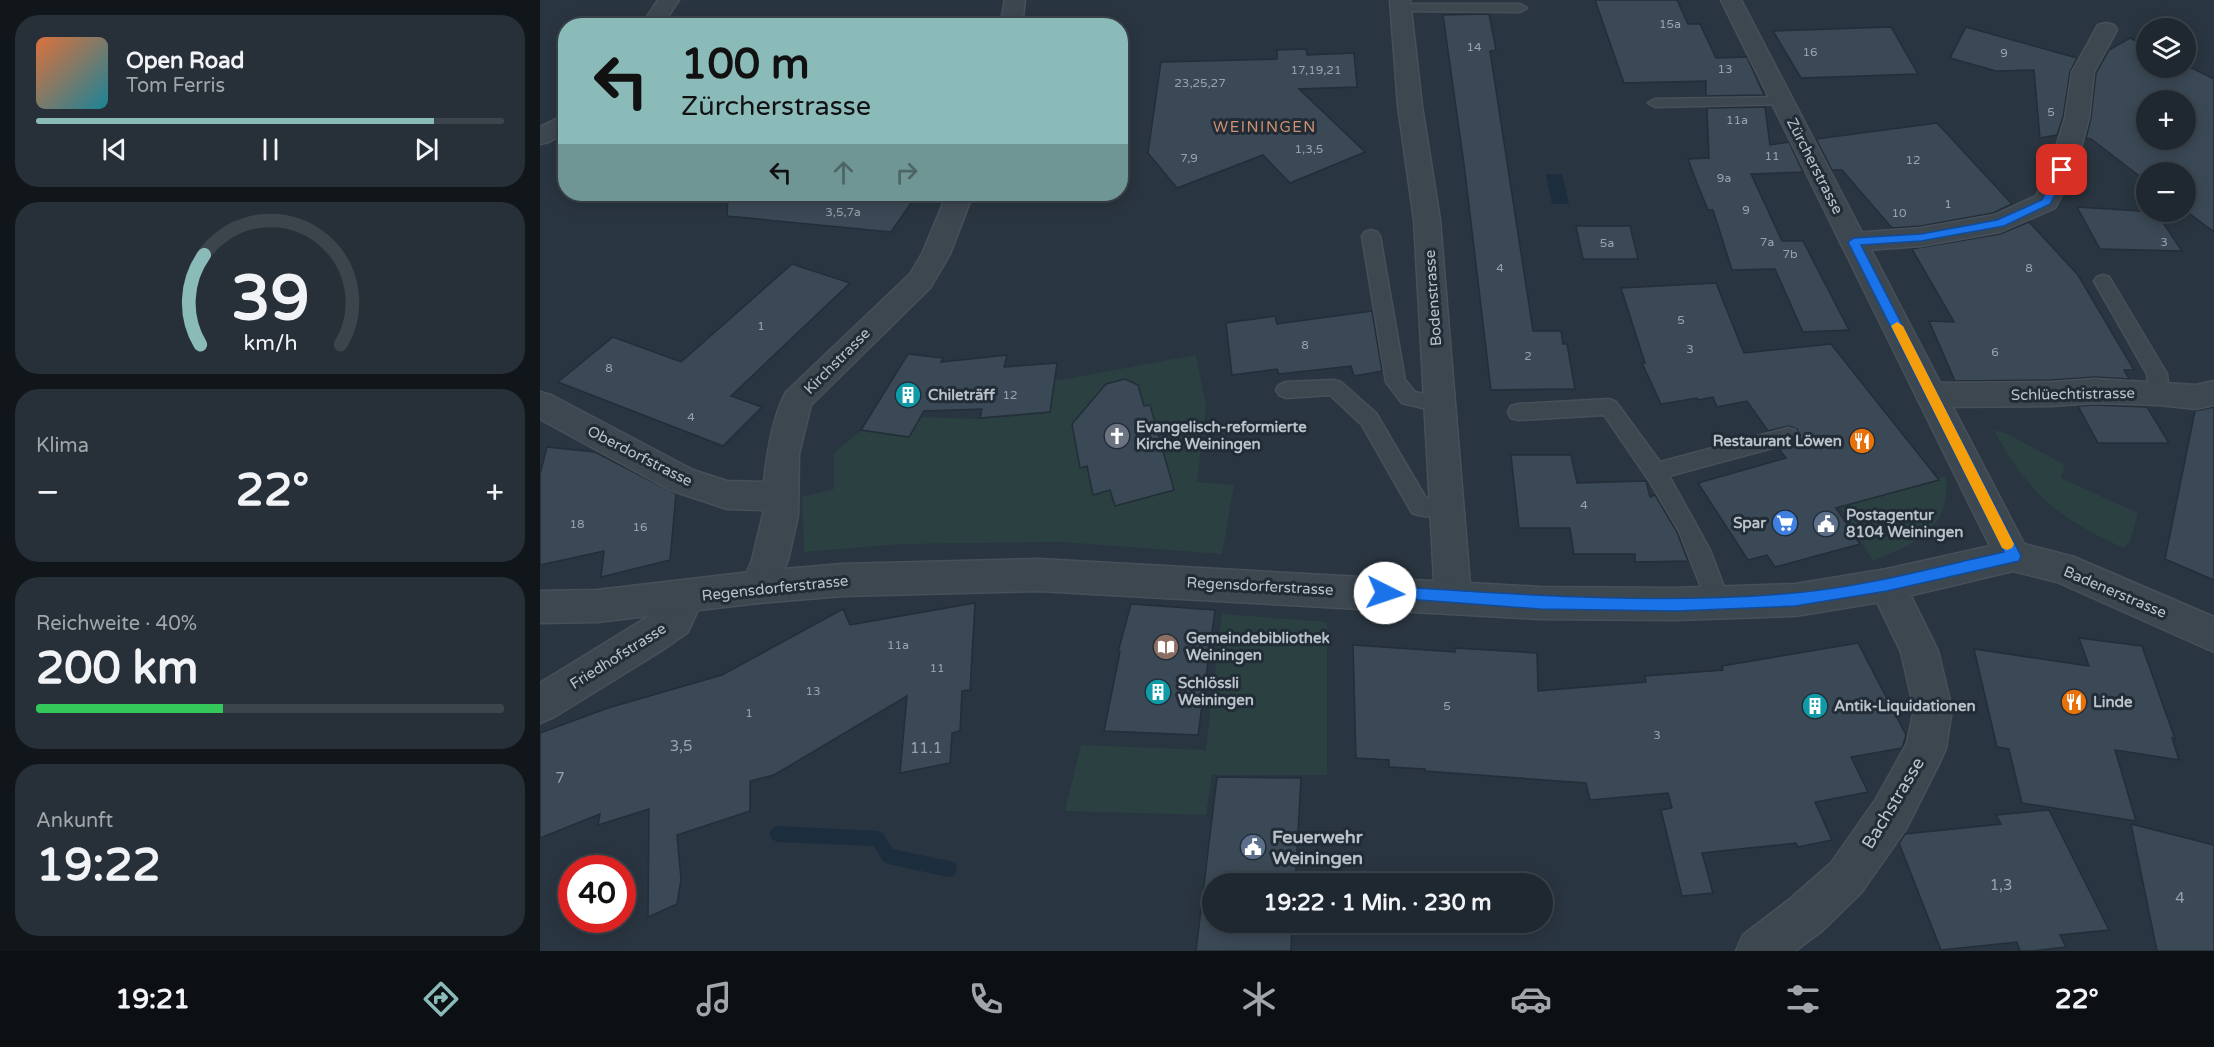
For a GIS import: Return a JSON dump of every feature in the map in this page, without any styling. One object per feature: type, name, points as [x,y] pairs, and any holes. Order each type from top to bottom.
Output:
[{"type":"street","points":[[657,18],[669,0]]},
{"type":"street","points":[[1012,18],[1015,0]]},
{"type":"street","name":"Zürcherstrasse","points":[[1731,0],[2013,556]]},
{"type":"street","name":"Bodenstrasse","points":[[1401,4],[1410,106],[1427,220],[1453,597]]},
{"type":"street","points":[[1854,242],[1921,237],[2000,223],[2046,202],[2062,170],[2077,118],[2083,72],[2106,30]]},
{"type":"street","points":[[540,137],[558,126]]},
{"type":"street","name":"Kirchstrasse","points":[[759,587],[770,560],[781,516],[783,454],[797,400],[920,281],[936,254],[957,201]]},
{"type":"street","name":"Schlüechtistrasse","points":[[1932,395],[2050,394],[2094,391],[2159,393],[2196,397],[2214,393]]},
{"type":"street","name":"Oberdorfstrasse","points":[[540,404],[682,480],[727,495],[780,496]]},
{"type":"street","name":"Regensdorferstrasse","points":[[540,607],[597,606],[759,587],[866,579],[1039,575],[1540,603],[1718,603],[1795,600],[1887,585],[2013,556]]},
{"type":"street","name":"Badenerstrasse","points":[[2013,556],[2062,568],[2214,635]]},
{"type":"street","name":"Bachstrasse","points":[[1759,951],[1806,915],[1846,878],[1891,814],[1926,748],[1933,709],[1922,663],[1906,621],[1887,585]]},
{"type":"street","name":"Friedhofstrasse","points":[[540,704],[675,620],[686,597]]},
{"type":"lane","points":[[1401,4],[1520,8]]},
{"type":"lane","points":[[1655,104],[1783,101]]},
{"type":"lane","points":[[1371,236],[1396,382],[1409,398],[1440,404]]},
{"type":"lane","points":[[2103,281],[2157,374],[2159,393]]},
{"type":"lane","points":[[1286,390],[1334,387],[1369,419],[1420,507],[1447,506]]},
{"type":"lane","points":[[1518,412],[1608,407],[1656,471],[1705,559],[1718,603]]},
{"type":"lane","points":[[1656,471],[1788,436]]},
{"type":"green space","points":[[1196,355],[1206,406],[1197,482],[1234,485],[1222,554],[1062,542],[899,544],[804,552],[802,497],[834,489],[834,453],[860,431],[909,438],[921,417],[980,419],[1049,413],[1055,381]]},
{"type":"green space","points":[[1994,430],[2008,434],[2065,465],[2061,478],[2138,513],[2130,542],[2124,548],[2101,537],[2063,515],[2047,502],[2020,471]]},
{"type":"green space","points":[[1946,476],[1943,510],[1928,532],[1903,548],[1873,561],[1840,507]]},
{"type":"green space","points":[[1222,614],[1327,622],[1327,775],[1212,775],[1206,815],[1065,811],[1081,745],[1206,750]]},
{"type":"water","points":[[1546,174],[1562,174],[1569,204],[1552,204]]},
{"type":"building","points":[[1595,0],[1677,0],[1688,24],[1700,24],[1716,58],[1747,57],[1764,95],[1706,96],[1706,81],[1624,83]]},
{"type":"building","points":[[1489,14],[1496,50],[1490,51],[1533,331],[1561,331],[1563,344],[1567,344],[1575,389],[1491,390],[1464,164],[1443,15]]},
{"type":"building","points":[[1891,27],[1918,74],[1801,78],[1773,31]]},
{"type":"building","points":[[1966,27],[2077,58],[2070,72],[2063,117],[2057,135],[2040,138],[2034,70],[1996,71],[1950,58]]},
{"type":"building","points":[[2130,38],[2136,41],[2136,78],[2196,78],[2196,70],[2214,79],[2214,232],[2196,218],[2196,162],[2136,162],[2136,173],[2091,139],[2086,138],[2091,118],[2096,73],[2109,50]]},
{"type":"building","points":[[1306,49],[1307,55],[1354,53],[1357,87],[1299,89],[1365,152],[1290,183],[1263,155],[1177,188],[1148,153],[1161,62],[1277,59],[1277,50]]},
{"type":"building","points":[[1765,107],[1770,145],[1789,142],[1803,172],[1751,174],[1782,241],[1803,241],[1849,330],[1803,332],[1775,269],[1732,270],[1713,210],[1708,210],[1695,178],[1688,159],[1709,158],[1707,108]]},
{"type":"building","points":[[1937,123],[2012,204],[1993,213],[1921,226],[1892,228],[1842,170],[1832,170],[1816,139]]},
{"type":"building","points":[[728,201],[913,201],[891,232],[727,216]]},
{"type":"building","points":[[2077,207],[2136,211],[2136,222],[2163,222],[2182,251],[2100,249]]},
{"type":"building","points":[[2029,222],[2078,275],[2134,370],[2124,370],[2129,379],[2095,377],[1955,381],[1929,321],[1954,322],[1912,249],[2000,234]]},
{"type":"building","points":[[1576,226],[1630,226],[1638,259],[1583,259]]},
{"type":"building","points":[[792,264],[850,283],[731,396],[762,407],[723,446],[558,382],[613,337],[681,362]]},
{"type":"building","points":[[1716,283],[1744,353],[1831,344],[1939,480],[1836,508],[1860,544],[1775,567],[1767,555],[1748,560],[1698,483],[1786,458],[1779,449],[1796,444],[1800,437],[1797,429],[1789,426],[1768,431],[1747,401],[1717,407],[1713,397],[1661,404],[1642,363],[1645,363],[1621,288]]},
{"type":"building","points":[[1372,311],[1382,371],[1354,376],[1351,366],[1279,374],[1277,369],[1232,375],[1226,323],[1275,316],[1277,324]]},
{"type":"building","points":[[908,354],[943,358],[941,362],[1007,355],[1004,367],[1057,363],[1050,412],[980,418],[982,409],[924,411],[909,437],[861,430]]},
{"type":"building","name":"Evangelisch-reformierte Kirche Weiningen","points":[[1125,379],[1138,385],[1144,406],[1150,405],[1174,490],[1115,506],[1110,490],[1093,495],[1087,466],[1080,468],[1072,424],[1106,384]]},
{"type":"building","points":[[2078,406],[2147,407],[2169,443],[2098,443]]},
{"type":"building","points":[[2214,407],[2214,580],[2165,559],[2195,411]]},
{"type":"building","points":[[547,447],[595,452],[676,494],[670,560],[601,577],[604,551],[540,565],[540,474]]},
{"type":"building","points":[[1511,455],[1571,455],[1577,483],[1646,481],[1650,497],[1655,495],[1677,532],[1688,561],[1635,562],[1635,554],[1574,554],[1570,528],[1519,528]]},
{"type":"building","points":[[975,603],[970,690],[962,691],[960,731],[952,733],[950,763],[900,773],[907,696],[774,775],[750,781],[750,811],[677,835],[681,879],[677,904],[648,917],[649,809],[598,825],[600,814],[540,838],[540,733],[608,708],[722,675],[843,609],[850,625]]},
{"type":"building","name":"Schlössli Weiningen","points":[[1131,604],[1215,610],[1198,735],[1104,731],[1120,652],[1118,652]]},
{"type":"building","name":"Linde","points":[[2079,638],[2142,646],[2175,739],[2172,738],[2179,760],[2115,750],[2136,821],[2022,803],[2009,749],[1997,747],[1974,649],[2089,666]]},
{"type":"building","points":[[1858,643],[1906,735],[1902,748],[1851,757],[1868,792],[1815,802],[1832,840],[1798,847],[1796,843],[1702,853],[1713,893],[1682,896],[1661,810],[1672,808],[1668,793],[1590,800],[1586,783],[1425,771],[1425,769],[1389,767],[1389,760],[1356,758],[1353,645],[1455,652],[1455,648],[1537,653],[1538,691],[1646,682],[1645,676],[1723,670],[1722,666]]},
{"type":"building","name":"Feuerwehr Weiningen","points":[[1217,777],[1301,778],[1296,873],[1205,873]]},
{"type":"building","points":[[2049,810],[2109,930],[2060,935],[2066,947],[2020,951],[2017,942],[1941,950],[1899,843],[1905,834],[2001,824],[1996,815]]},
{"type":"building","points":[[2131,824],[2214,845],[2214,951],[2157,951]]},
{"type":"building","name":"Feuerwehr Weiningen","points":[[1202,901],[1202,933],[1292,933],[1291,951],[1196,951]]},
{"type":"waterway","points":[[777,834],[878,839],[888,856],[949,869]]},
{"type":"slow traffic","points":[[1897,326],[2007,544]]},
{"type":"place","name":"Chileträff","points":[[908,395]]},
{"type":"place","name":"Evangelisch-reformierte Kirche Weiningen","points":[[1117,436]]},
{"type":"place","name":"Restaurant Löwen","points":[[1862,441]]},
{"type":"place","name":"Spar","points":[[1785,523]]},
{"type":"place","name":"Postagentur 8104 Weiningen","points":[[1826,524]]},
{"type":"place","name":"Gemeindebibliothek Weiningen","points":[[1166,647]]},
{"type":"place","name":"Schlössli Weiningen","points":[[1158,692]]},
{"type":"place","name":"Linde","points":[[2074,702]]},
{"type":"place","name":"Antik-Liquidationen","points":[[1815,706]]},
{"type":"place","name":"Feuerwehr Weiningen","points":[[1253,847]]},
{"type":"district","name":"WEININGEN","points":[[1265,127]]},
{"type":"route","points":[[1385,593],[1540,603],[1676,604],[1795,600],[1887,585],[2013,556],[1854,242],[1921,237],[2000,223],[2046,202],[2062,170]]}]
